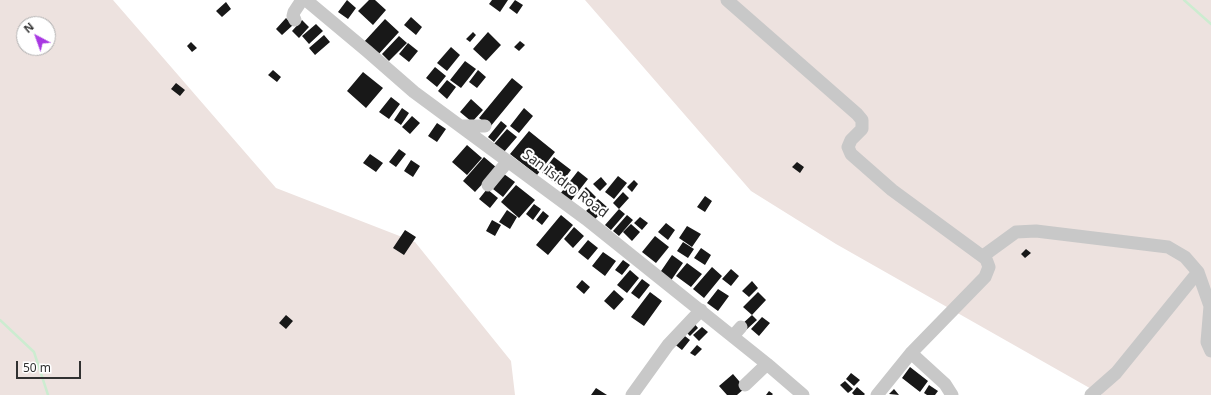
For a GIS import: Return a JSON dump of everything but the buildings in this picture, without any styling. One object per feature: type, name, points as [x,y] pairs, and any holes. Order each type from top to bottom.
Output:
[{"type":"street","points":[[726,0],[862,120],[862,129],[851,140],[848,147],[851,154],[892,190],[986,259],[988,267],[986,277],[911,353],[877,395]]},
{"type":"street","points":[[295,20],[294,12],[309,1]]},
{"type":"street","name":"San Isidro Road","points":[[309,1],[414,92],[508,161],[545,183],[586,219],[701,310],[737,332],[767,364],[803,395]]},
{"type":"street","points":[[460,126],[485,126]]},
{"type":"street","points":[[488,185],[508,161]]},
{"type":"street","points":[[983,256],[1016,232],[1036,231],[1168,247],[1185,257],[1198,272],[1210,306],[1207,342],[1211,351]]},
{"type":"street","points":[[1091,395],[1116,373],[1198,272]]},
{"type":"street","points":[[632,395],[668,345],[701,310]]},
{"type":"street","points":[[911,353],[945,384],[952,395]]},
{"type":"street","points":[[745,385],[767,364]]},
{"type":"shaded area","points":[[0,0],[113,0],[276,188],[415,242],[511,361],[515,395],[0,395]]},
{"type":"shaded area","points":[[585,0],[1211,0],[1211,395],[1102,395],[836,244],[751,191]]},
{"type":"waterway","points":[[1184,0],[1211,24]]},
{"type":"waterway","points":[[0,320],[34,352],[48,395]]}]
